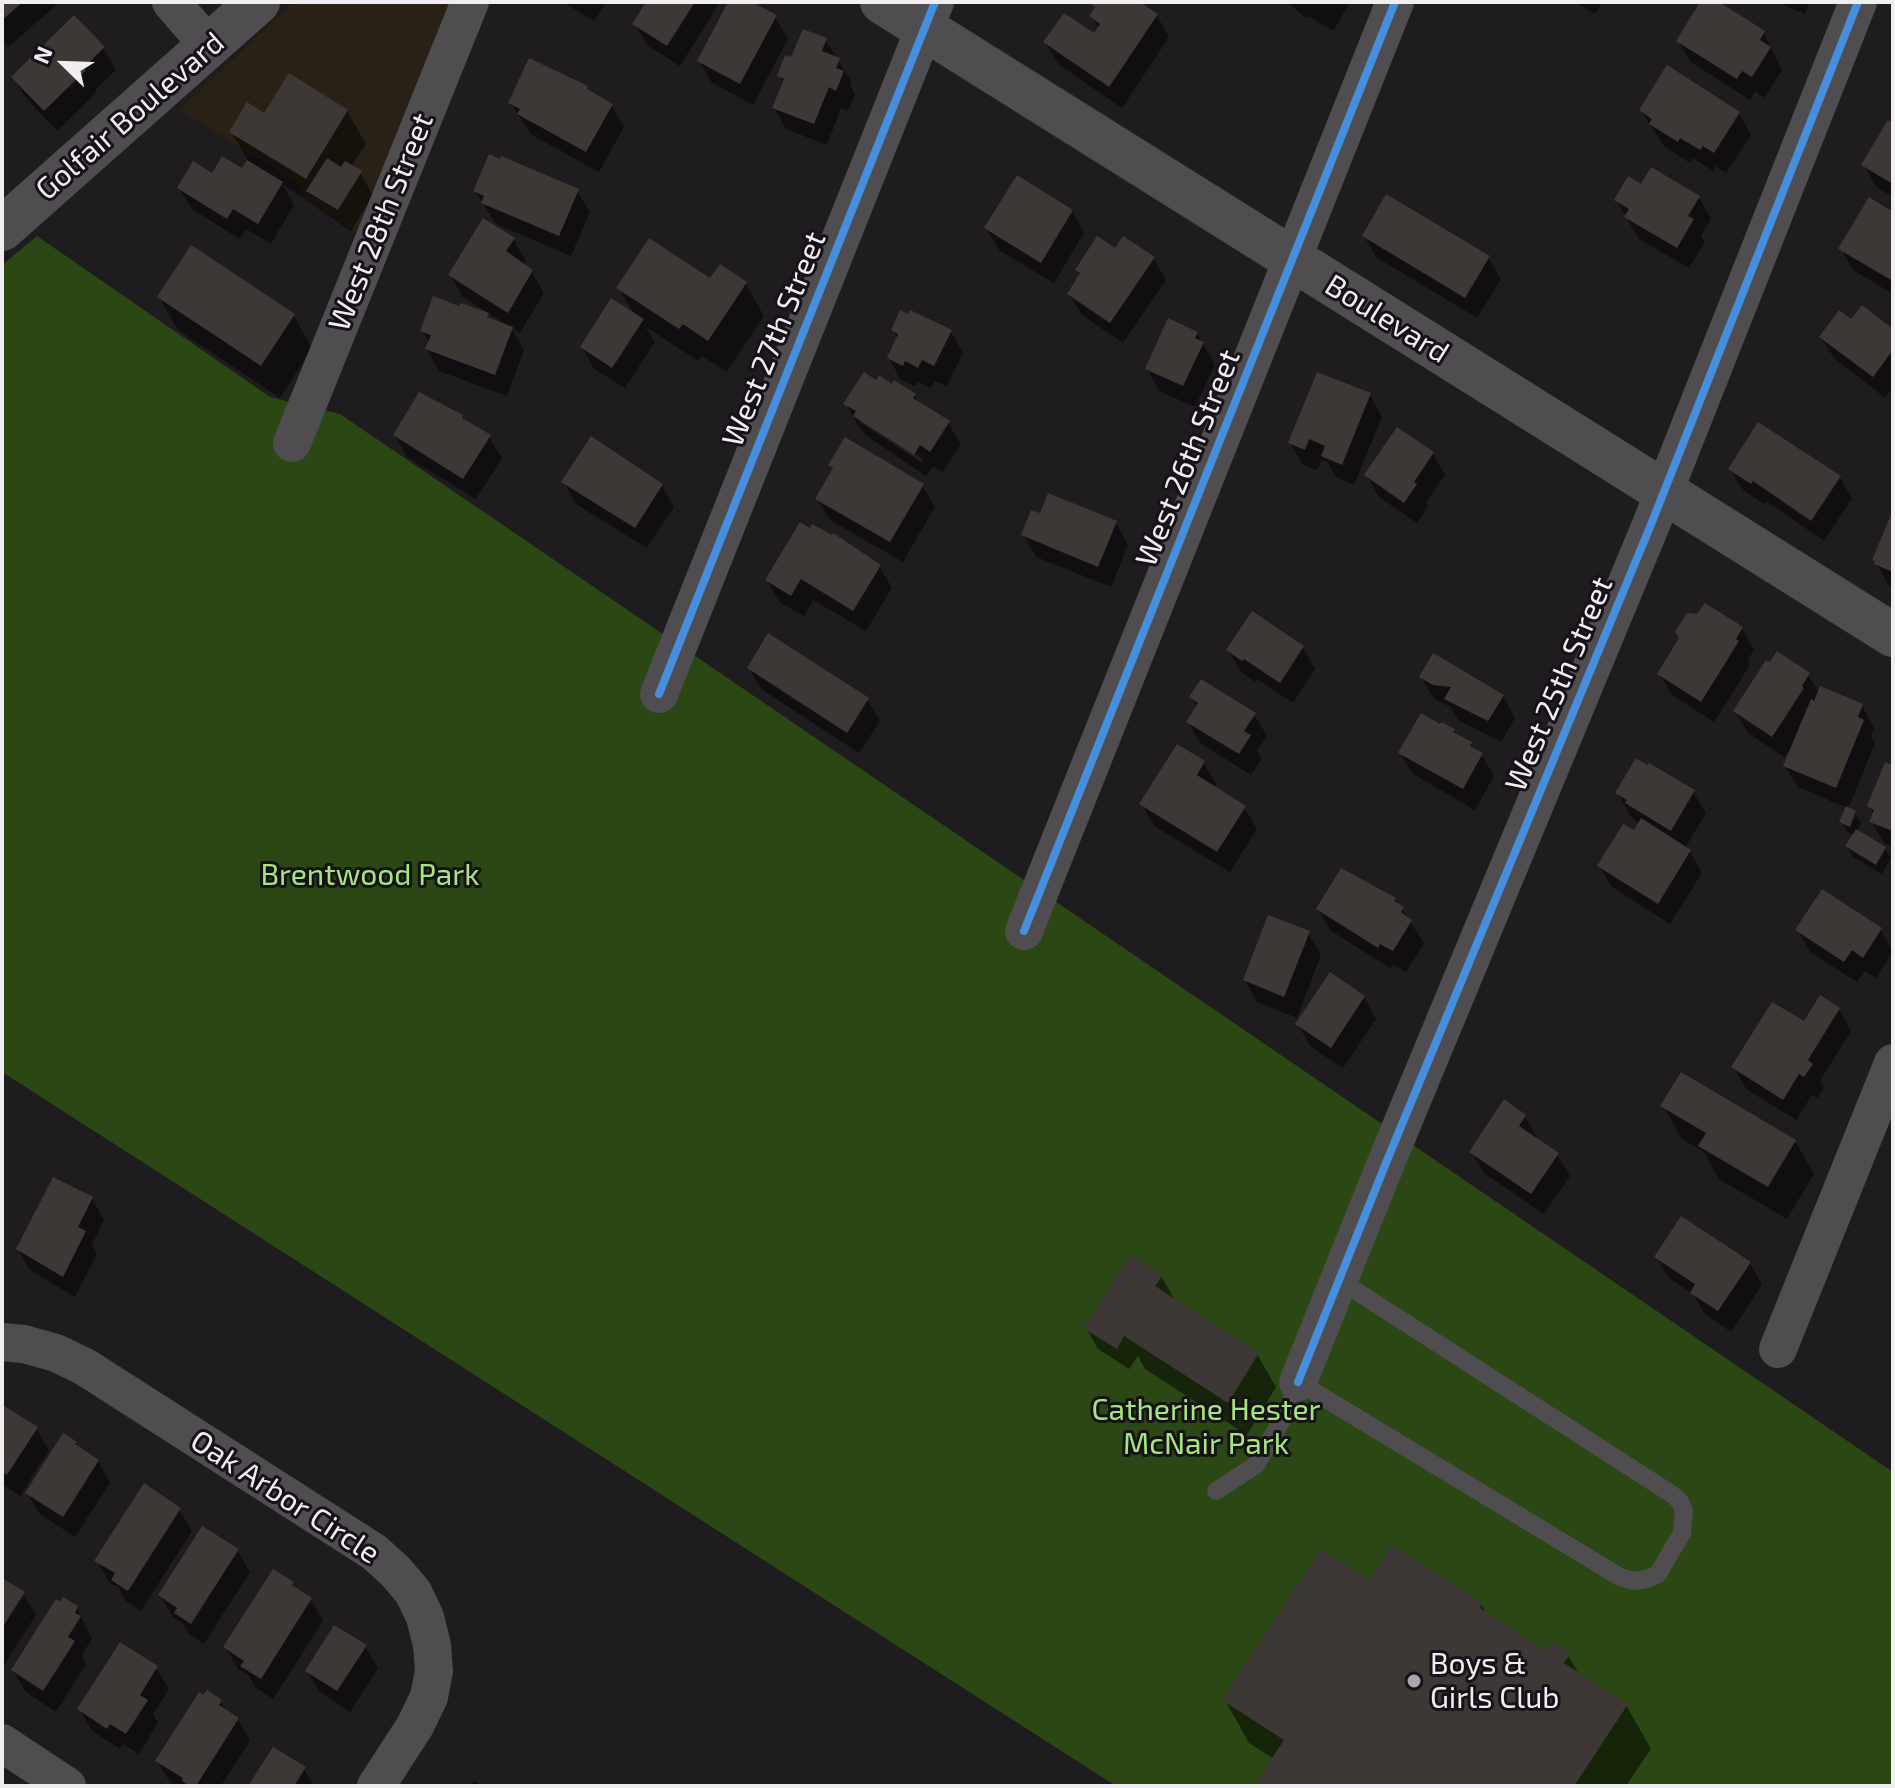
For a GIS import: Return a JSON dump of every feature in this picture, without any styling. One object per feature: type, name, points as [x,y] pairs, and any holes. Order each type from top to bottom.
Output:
[{"type":"main road","name":"Golfair Boulevard","points":[[2,229],[258,2]]},
{"type":"main road","name":"Boulevard","points":[[882,2],[929,15],[1292,260],[1893,635]]},
{"type":"street","points":[[171,2],[210,47]]},
{"type":"street","name":"West 28th Street","points":[[292,443],[470,2]]},
{"type":"street","name":"West 26th Street","points":[[1024,931],[1395,2]]},
{"type":"street","name":"West 25th Street","points":[[1298,1382],[1664,491],[1858,2]]},
{"type":"street","name":"West 27th Street","points":[[659,694],[929,15]]},
{"type":"street","points":[[1778,1349],[1893,1063]]},
{"type":"street","name":"Oak Arbor Circle","points":[[2,1342],[24,1344],[56,1353],[85,1367],[374,1552],[413,1592],[425,1617],[434,1671],[429,1697],[415,1726],[376,1786]]},
{"type":"street","points":[[2,1743],[67,1786]]},
{"type":"lane","points":[[1216,1491],[1256,1465],[1288,1409],[1298,1382],[1620,1577],[1633,1581],[1658,1574],[1682,1533],[1684,1510],[1679,1500],[1339,1280]]},
{"type":"shaded area","points":[[294,2],[451,2],[357,233],[297,195],[301,185],[179,110]]},
{"type":"green space","points":[[37,236],[270,397],[340,414],[1893,1472],[1893,1786],[1116,1786],[2,1072],[2,265]]},
{"type":"building","points":[[2,2],[23,2],[2,20]]},
{"type":"building","points":[[646,2],[695,2],[667,46],[632,24]]},
{"type":"building","points":[[728,2],[751,2],[777,15],[740,84],[697,61]]},
{"type":"building","points":[[1094,2],[1140,2],[1158,14],[1109,87],[1043,42],[1064,13],[1094,33],[1100,24],[1089,16],[1095,7],[1092,5]]},
{"type":"building","points":[[1700,2],[1719,2],[1765,31],[1760,40],[1771,47],[1752,77],[1742,71],[1737,79],[1676,41]]},
{"type":"building","points":[[74,15],[105,47],[44,111],[11,77]]},
{"type":"building","points":[[803,29],[827,38],[822,51],[840,58],[836,68],[844,71],[836,91],[829,87],[814,124],[772,108],[784,79],[777,76],[785,55],[791,57]]},
{"type":"building","points":[[529,58],[588,86],[587,89],[613,104],[586,152],[517,114],[520,109],[508,103]]},
{"type":"building","points":[[1667,65],[1740,112],[1714,153],[1703,146],[1700,150],[1680,138],[1678,142],[1649,124],[1652,119],[1639,110]]},
{"type":"building","points":[[289,73],[348,110],[306,179],[229,132],[247,102],[264,113]]},
{"type":"building","points":[[1888,120],[1893,123],[1893,184],[1861,165]]},
{"type":"building","points":[[489,154],[500,159],[501,156],[579,189],[559,236],[481,203],[484,196],[473,191]]},
{"type":"building","points":[[222,156],[242,168],[247,160],[283,182],[258,224],[233,209],[227,219],[177,188],[193,161],[212,173]]},
{"type":"building","points":[[327,158],[341,167],[345,161],[362,171],[338,210],[306,191]]},
{"type":"building","points":[[1651,167],[1700,196],[1688,216],[1694,219],[1677,248],[1624,217],[1629,209],[1614,200],[1628,176],[1641,184]]},
{"type":"building","points":[[1017,175],[1073,210],[1041,263],[984,228]]},
{"type":"building","points":[[1386,194],[1490,256],[1465,298],[1362,236]]},
{"type":"building","points":[[1869,197],[1893,212],[1893,281],[1838,249]]},
{"type":"building","points":[[483,218],[515,238],[506,251],[533,270],[508,313],[448,275]]},
{"type":"building","points":[[1097,236],[1115,248],[1123,236],[1155,257],[1110,323],[1067,294],[1080,273],[1075,270]]},
{"type":"building","points":[[649,238],[710,278],[720,264],[747,282],[708,341],[683,324],[679,329],[616,288]]},
{"type":"building","points":[[191,245],[295,314],[261,366],[157,297]]},
{"type":"building","points":[[433,296],[489,313],[487,317],[513,327],[495,375],[425,349],[431,335],[420,331]]},
{"type":"building","points":[[611,298],[644,319],[612,368],[580,347]]},
{"type":"building","points":[[1862,305],[1893,329],[1893,350],[1873,377],[1819,337],[1839,310],[1851,319]]},
{"type":"building","points":[[900,310],[908,314],[910,310],[952,330],[934,366],[922,360],[918,368],[905,361],[903,366],[887,358],[898,334],[891,330]]},
{"type":"building","points":[[1168,318],[1198,332],[1195,338],[1204,342],[1183,386],[1145,369]]},
{"type":"building","points":[[864,372],[876,380],[879,375],[892,384],[894,380],[916,394],[913,398],[950,421],[930,452],[920,445],[914,455],[853,416],[856,411],[843,404]]},
{"type":"building","points":[[1317,372],[1371,393],[1342,465],[1321,456],[1325,446],[1309,439],[1305,450],[1288,443]]},
{"type":"building","points":[[419,392],[463,415],[462,418],[491,435],[463,479],[393,435]]},
{"type":"building","points":[[1758,422],[1841,476],[1811,521],[1753,481],[1751,484],[1728,469]]},
{"type":"building","points":[[1397,427],[1434,452],[1404,503],[1364,475]]},
{"type":"building","points":[[591,436],[663,484],[635,528],[561,482]]},
{"type":"building","points":[[845,437],[924,484],[890,542],[815,499],[833,468],[828,465]]},
{"type":"building","points":[[1048,493],[1117,521],[1098,567],[1021,535],[1031,510],[1040,513]]},
{"type":"building","points":[[1893,510],[1893,572],[1874,564],[1872,560]]},
{"type":"building","points":[[800,522],[810,528],[812,524],[833,533],[881,565],[853,611],[801,579],[791,596],[765,580]]},
{"type":"building","points":[[1705,603],[1743,627],[1736,639],[1739,641],[1701,702],[1657,674],[1679,638],[1675,632],[1687,613],[1697,614]]},
{"type":"building","points":[[1252,611],[1304,646],[1280,683],[1226,650]]},
{"type":"building","points":[[768,633],[869,698],[847,733],[747,668]]},
{"type":"building","points":[[1777,651],[1810,673],[1802,686],[1804,688],[1772,737],[1733,711],[1766,660],[1770,662]]},
{"type":"building","points":[[1433,653],[1504,695],[1488,721],[1444,699],[1451,687],[1433,685],[1419,677]]},
{"type":"building","points":[[1201,679],[1256,713],[1244,731],[1251,735],[1239,754],[1186,722],[1198,703],[1189,697]]},
{"type":"building","points":[[1820,686],[1863,704],[1858,717],[1864,720],[1836,788],[1783,766],[1811,699],[1814,701]]},
{"type":"building","points":[[1421,713],[1455,729],[1453,732],[1472,742],[1470,746],[1483,753],[1463,789],[1398,753]]},
{"type":"building","points":[[1177,744],[1205,761],[1197,775],[1246,806],[1217,852],[1139,804]]},
{"type":"building","points":[[1636,758],[1695,790],[1671,831],[1625,803],[1627,800],[1615,793]]},
{"type":"building","points":[[1885,762],[1893,765],[1893,831],[1869,822],[1874,810],[1867,806]]},
{"type":"building","points":[[1846,806],[1856,811],[1850,827],[1839,822]]},
{"type":"building","points":[[1641,818],[1691,850],[1658,904],[1597,866],[1623,824],[1634,830]]},
{"type":"building","points":[[1856,829],[1886,847],[1876,865],[1845,846]]},
{"type":"building","points":[[1341,868],[1396,898],[1394,901],[1404,907],[1401,912],[1412,920],[1393,951],[1380,944],[1378,948],[1316,909]]},
{"type":"building","points":[[1822,889],[1882,928],[1863,958],[1852,950],[1844,962],[1795,930]]},
{"type":"building","points":[[1268,915],[1310,931],[1284,997],[1243,980]]},
{"type":"building","points":[[1330,972],[1365,996],[1331,1048],[1295,1024]]},
{"type":"building","points":[[1820,995],[1840,1008],[1808,1060],[1813,1064],[1804,1077],[1799,1074],[1783,1100],[1731,1067],[1772,1002],[1804,1021]]},
{"type":"building","points":[[1681,1072],[1796,1140],[1768,1187],[1698,1146],[1706,1133],[1660,1106]]},
{"type":"building","points":[[1504,1099],[1526,1115],[1519,1126],[1559,1153],[1531,1194],[1469,1152]]},
{"type":"building","points":[[53,1177],[93,1197],[78,1227],[86,1231],[63,1277],[16,1249]]},
{"type":"building","points":[[1681,1216],[1751,1262],[1718,1311],[1690,1293],[1695,1284],[1654,1257]]},
{"type":"building","points":[[1130,1255],[1163,1275],[1155,1286],[1259,1353],[1228,1403],[1124,1336],[1117,1349],[1083,1328]]},
{"type":"building","points":[[4,1406],[38,1427],[7,1475],[2,1472]]},
{"type":"building","points":[[63,1433],[99,1460],[63,1517],[25,1493]]},
{"type":"building","points":[[144,1483],[181,1508],[128,1591],[111,1580],[115,1573],[94,1561]]},
{"type":"building","points":[[202,1526],[239,1549],[191,1624],[174,1613],[177,1608],[158,1595]]},
{"type":"building","name":"Boys & Girls Club","points":[[1391,1545],[1483,1603],[1480,1608],[1546,1651],[1553,1642],[1570,1654],[1564,1663],[1628,1704],[1574,1786],[1265,1786],[1257,1781],[1284,1740],[1222,1700],[1321,1549],[1370,1580]]},
{"type":"building","points":[[273,1569],[312,1598],[261,1679],[240,1666],[244,1661],[223,1647]]},
{"type":"building","points":[[2,1578],[25,1592],[2,1628]]},
{"type":"building","points":[[63,1597],[78,1606],[75,1613],[81,1616],[68,1637],[75,1641],[43,1691],[11,1670],[56,1599],[60,1602]]},
{"type":"building","points":[[334,1625],[367,1645],[337,1691],[305,1671]]},
{"type":"building","points":[[120,1642],[158,1666],[140,1695],[148,1700],[126,1734],[110,1724],[107,1729],[77,1709]]},
{"type":"building","points":[[207,1690],[222,1700],[219,1705],[239,1718],[196,1786],[190,1786],[182,1781],[183,1778],[155,1761],[199,1692],[203,1695]]},
{"type":"building","points":[[273,1747],[306,1767],[294,1786],[248,1786]]},
{"type":"cycle path","points":[[659,694],[935,2]]},
{"type":"cycle path","points":[[1024,931],[1395,2]]},
{"type":"cycle path","points":[[1298,1382],[1650,527],[1858,2]]},
{"type":"place","name":"Boys & Girls Club","points":[[1414,1681]]},
{"type":"park label","name":"Brentwood Park","points":[[370,875]]},
{"type":"park label","name":"Catherine Hester McNair Park","points":[[1206,1427]]}]
